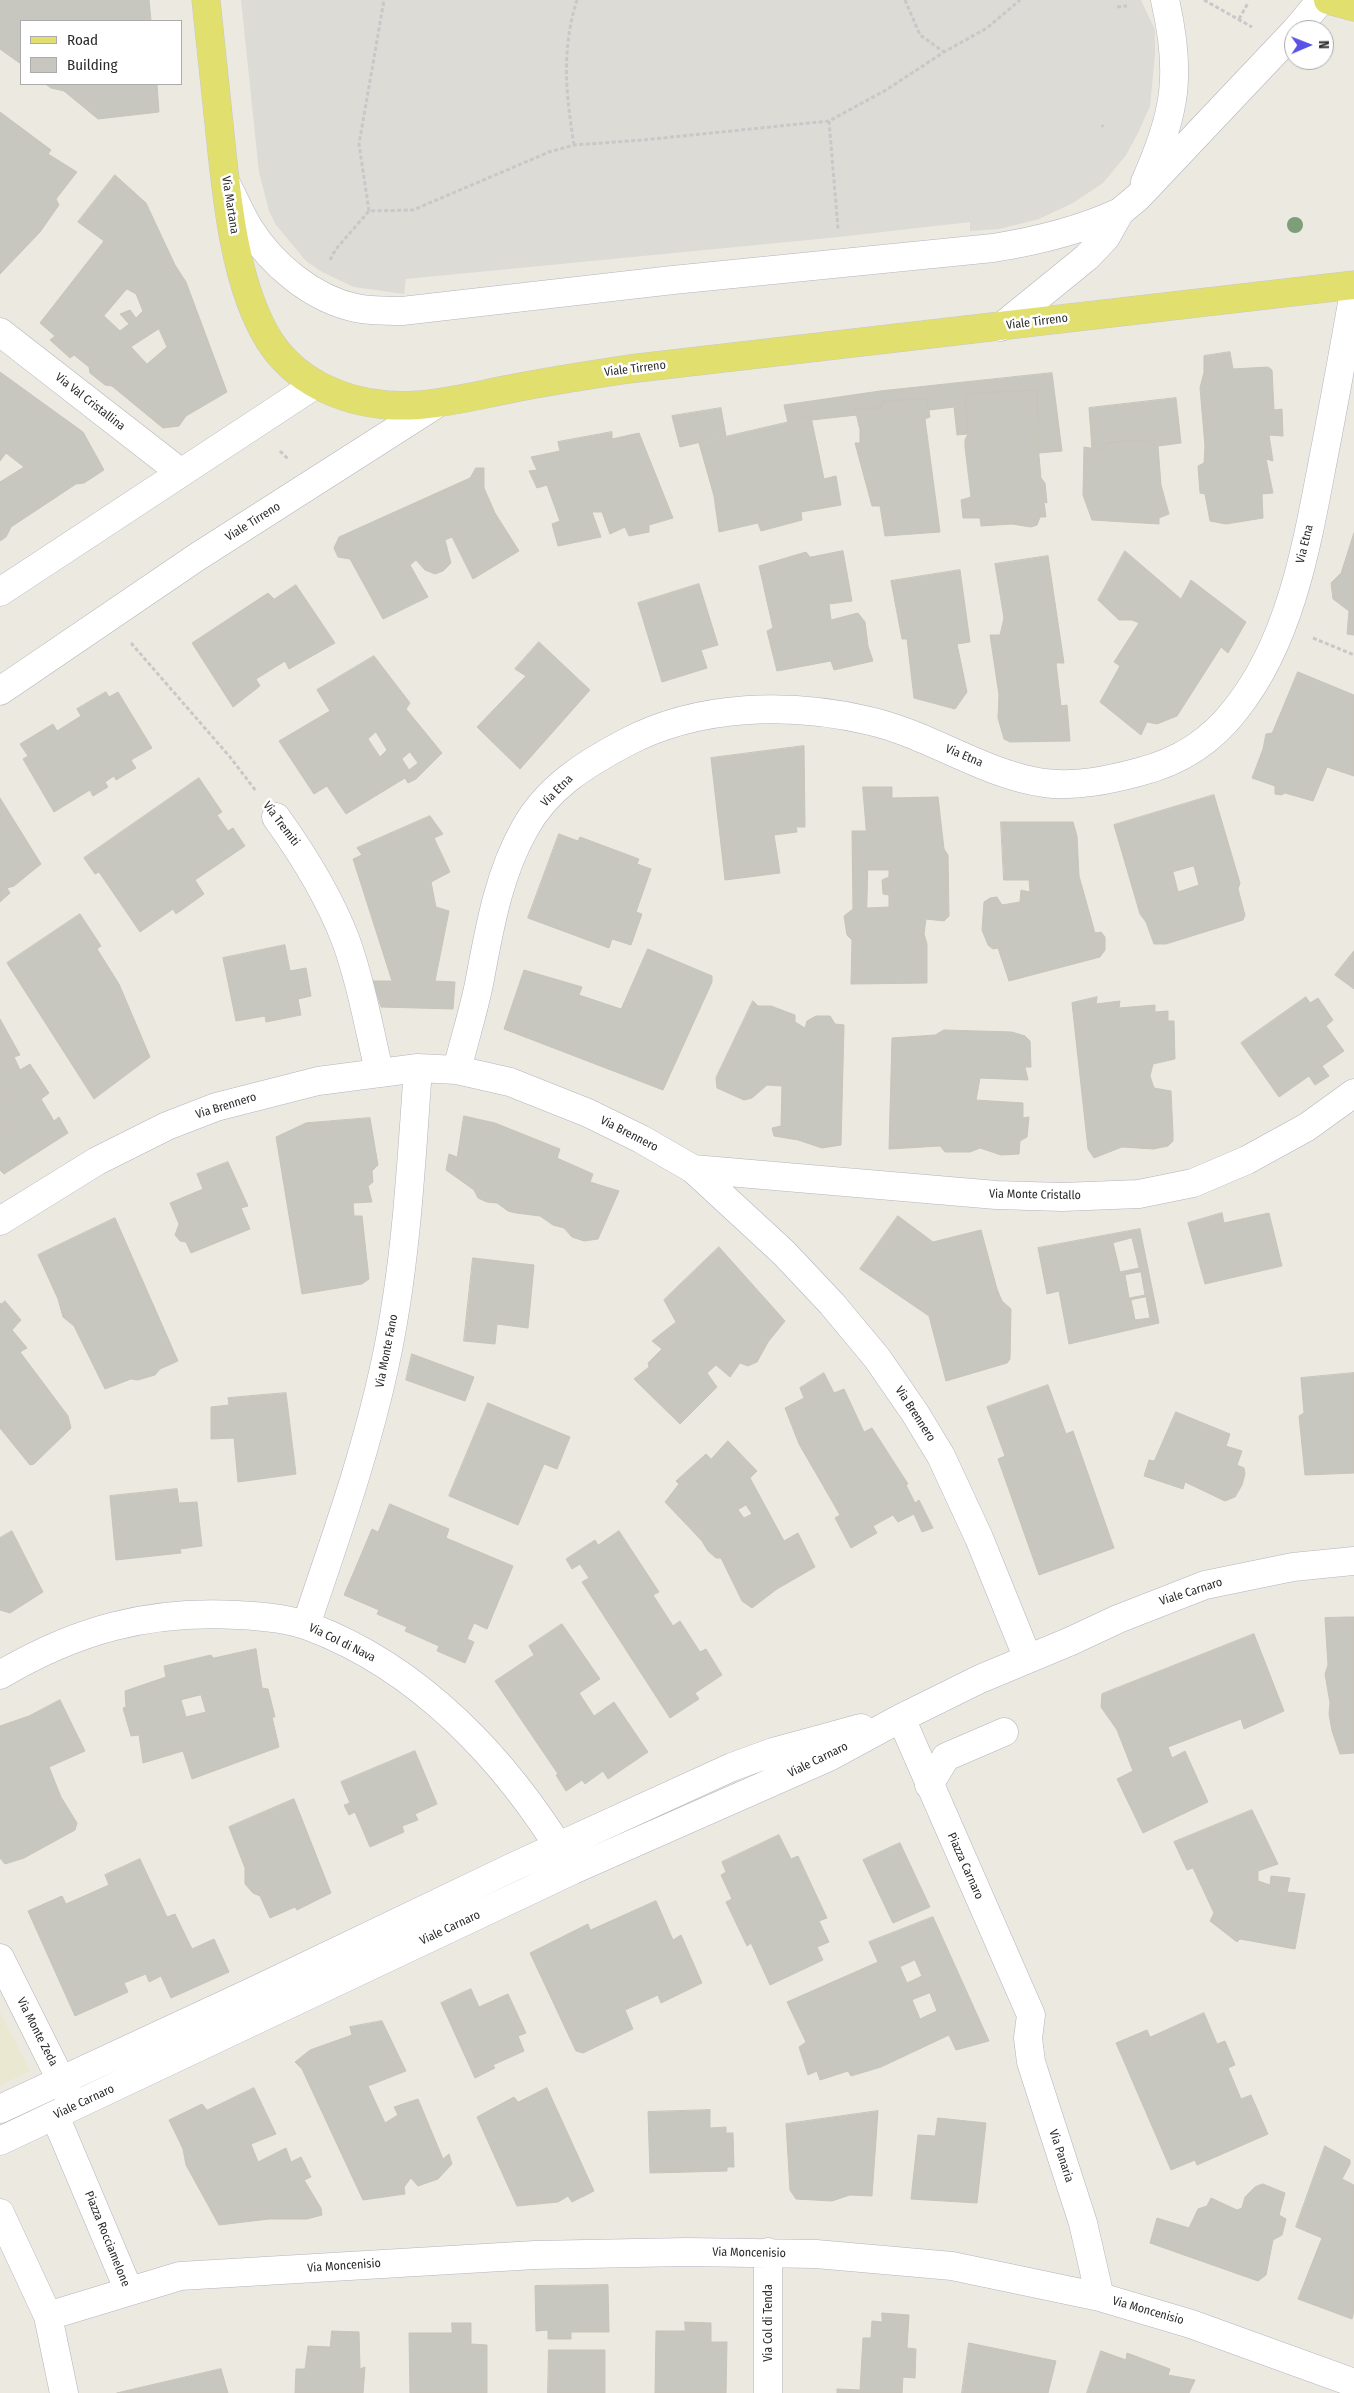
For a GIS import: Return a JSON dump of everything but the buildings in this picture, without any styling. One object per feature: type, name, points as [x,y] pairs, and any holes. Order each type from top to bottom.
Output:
[{"type":"main road","name":"Via Martana","points":[[206,0],[225,182],[240,262],[260,324],[269,340],[289,364],[316,384],[343,396],[372,403],[398,405],[438,403]]},
{"type":"main road","points":[[1328,0],[1354,7]]},
{"type":"main road","name":"Viale Tirreno","points":[[438,403],[550,381],[629,369],[1354,285]]},
{"type":"street","points":[[225,182],[248,227],[262,247],[286,270],[310,288],[331,300],[354,308],[382,311],[402,311],[691,278],[993,248],[1046,238],[1088,226],[1129,205],[1169,120],[1174,96],[1174,49],[1165,0]]},
{"type":"street","points":[[1304,20],[1321,0]]},
{"type":"street","points":[[1001,327],[1087,256],[1106,237],[1129,205],[1284,43]]},
{"type":"street","name":"Via Etna","points":[[457,1070],[497,903],[512,853],[527,824],[552,793],[578,770],[652,729],[688,718],[746,711],[814,712],[873,722],[913,735],[993,768],[1036,781],[1062,784],[1103,780],[1168,763],[1190,752],[1213,735],[1237,708],[1250,689],[1265,663],[1282,624],[1309,529],[1354,292]]},
{"type":"street","name":"Via Val Cristallina","points":[[0,332],[180,472]]},
{"type":"street","points":[[0,592],[316,384]]},
{"type":"street","name":"Viale Tirreno","points":[[0,691],[197,557],[438,403]]},
{"type":"street","name":"Via Tremiti","points":[[276,817],[303,854],[319,882],[345,939],[358,979],[379,1071]]},
{"type":"street","name":"Via Brennero","points":[[0,1221],[97,1161],[176,1122],[216,1107],[318,1081],[379,1071],[418,1068],[457,1070],[510,1082],[588,1113],[640,1139],[693,1169],[784,1253],[822,1292],[877,1358],[927,1432],[954,1483],[1028,1659]]},
{"type":"street","name":"Via Monte Fano","points":[[306,1625],[348,1500],[375,1409],[385,1364],[400,1274],[418,1068]]},
{"type":"street","name":"Via Monte Cristallo","points":[[693,1169],[996,1196],[1062,1197],[1139,1194],[1193,1183],[1247,1160],[1307,1127],[1354,1094]]},
{"type":"street","name":"Viale Carnaro","points":[[0,2141],[65,2111],[566,1858],[829,1757],[901,1718],[1118,1619],[1205,1585],[1293,1567],[1354,1561]]},
{"type":"street","name":"Via Col di Nava","points":[[0,1675],[23,1661],[67,1641],[104,1627],[136,1620],[199,1613],[255,1616],[306,1625],[347,1643],[384,1665],[435,1700],[485,1750],[517,1787],[566,1858]]},
{"type":"street","name":"Piazza Carnaro","points":[[901,1718],[1031,2015]]},
{"type":"street","points":[[929,1785],[946,1757],[1004,1732]]},
{"type":"street","name":"Viale Carnaro","points":[[0,2109],[515,1866],[566,1858]]},
{"type":"street","name":"Via Monte Zeda","points":[[0,1958],[62,2081],[65,2111]]},
{"type":"street","name":"Via Panaria","points":[[1031,2015],[1028,2038],[1031,2062],[1083,2223],[1100,2297]]},
{"type":"street","name":"Piazza Rocciamelone","points":[[48,2316],[129,2291],[65,2111]]},
{"type":"street","points":[[0,2213],[48,2316],[64,2393]]},
{"type":"street","name":"Via Moncenisio","points":[[129,2291],[180,2276],[535,2254],[768,2252],[857,2256],[952,2266],[1100,2297],[1191,2324],[1354,2382]]},
{"type":"street","name":"Via Col di Tenda","points":[[768,2252],[768,2393]]},
{"type":"path","points":[[369,211],[359,144],[384,0]]},
{"type":"path","points":[[574,145],[565,90],[570,24],[578,0]]},
{"type":"path","points":[[904,0],[920,35],[944,52]]},
{"type":"path","points":[[327,265],[336,249],[369,211],[413,210],[549,152],[574,145],[643,140],[828,121],[886,90],[944,52],[987,28],[1020,0]]},
{"type":"path","points":[[1204,0],[1259,31]]},
{"type":"path","points":[[1239,19],[1248,3]]},
{"type":"path","points":[[1117,7],[1127,6]]},
{"type":"path","points":[[828,121],[838,225]]},
{"type":"path","name":"Via Tremiti","points":[[109,618],[230,757],[276,817]]},
{"type":"path","points":[[1282,624],[1354,655]]},
{"type":"shaded area","points":[[241,0],[1141,0],[1155,30],[1155,55],[1150,106],[1126,155],[1103,183],[1073,203],[1039,219],[999,229],[970,231],[970,222],[839,237],[406,279],[404,294],[354,287],[322,272],[306,261],[276,225],[269,211],[259,172]]},
{"type":"shaded area","points":[[0,2012],[30,2071],[0,2085]]}]
